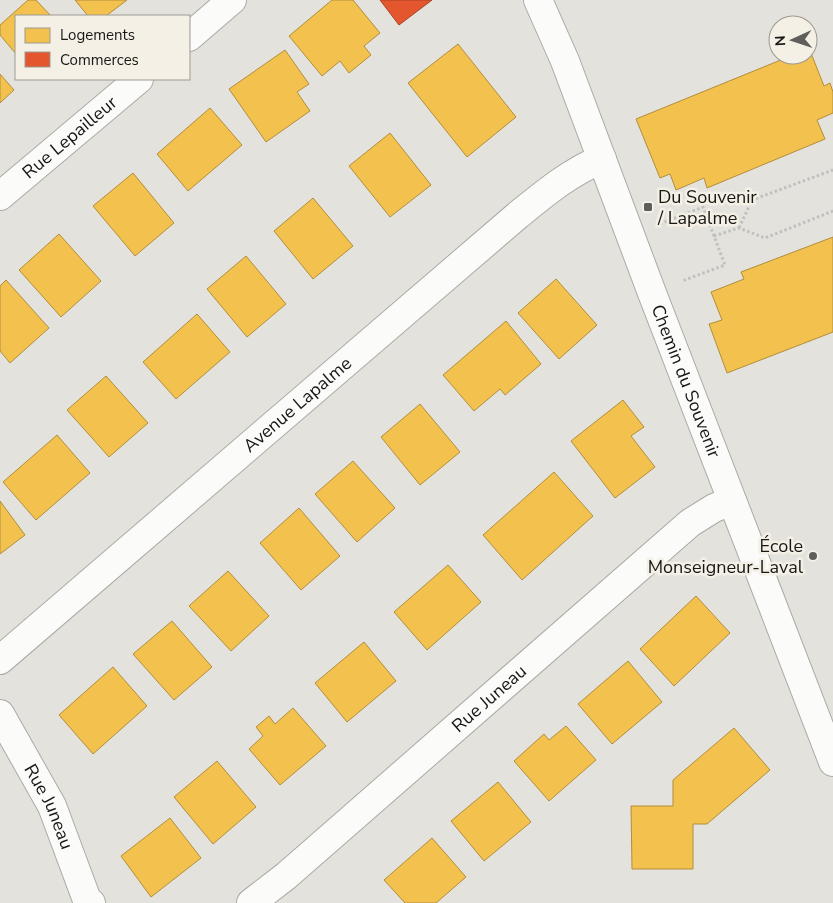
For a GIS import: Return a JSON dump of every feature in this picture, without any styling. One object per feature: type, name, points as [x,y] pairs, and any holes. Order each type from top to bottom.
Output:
[{"type":"street","points":[[190,36],[232,0]]},
{"type":"street","name":"Chemin du Souvenir","points":[[538,0],[566,61],[833,762]]},
{"type":"street","name":"Rue Lepailleur","points":[[0,196],[138,80]]},
{"type":"street","name":"Avenue Lapalme","points":[[0,660],[518,216],[558,183],[583,167],[602,159]]},
{"type":"street","name":"Rue Juneau","points":[[252,903],[286,876],[690,523],[714,508],[732,501]]},
{"type":"street","name":"Rue Juneau","points":[[0,714],[52,806],[87,900],[90,903]]},
{"type":"path","points":[[739,228],[752,200],[833,170]]},
{"type":"path","points":[[656,226],[703,207],[714,236],[724,265],[677,283]]},
{"type":"path","points":[[714,236],[739,228],[765,238],[833,211]]},
{"type":"building: Logements","points":[[28,0],[36,0],[50,15],[15,15],[15,53],[0,35],[0,25]]},
{"type":"building: Logements","points":[[75,0],[127,0],[107,15],[87,15]]},
{"type":"building: Logements","points":[[332,0],[353,0],[380,33],[364,46],[371,55],[349,73],[340,61],[322,76],[289,36]]},
{"type":"building: Logements","points":[[458,44],[516,117],[467,157],[408,83]]},
{"type":"building: Logements","points":[[285,50],[309,84],[297,92],[310,111],[266,142],[229,89]]},
{"type":"building: Logements","points":[[768,65],[816,65],[824,86],[830,83],[833,92],[833,113],[817,120],[825,139],[707,188],[704,178],[676,190],[670,174],[660,178],[636,119]]},
{"type":"building: Logements","points":[[0,74],[14,90],[0,103]]},
{"type":"building: Logements","points":[[210,108],[242,145],[188,191],[157,154]]},
{"type":"building: Logements","points":[[390,133],[431,185],[390,217],[349,166]]},
{"type":"building: Logements","points":[[133,173],[174,223],[135,256],[93,206]]},
{"type":"building: Logements","points":[[313,198],[353,246],[313,279],[274,231]]},
{"type":"building: Logements","points":[[59,234],[101,281],[61,317],[19,270]]},
{"type":"building: Logements","points":[[833,237],[833,332],[727,373],[709,324],[722,320],[711,292],[744,279],[741,272]]},
{"type":"building: Logements","points":[[246,256],[286,304],[247,337],[207,289]]},
{"type":"building: Logements","points":[[556,279],[597,325],[559,359],[518,313]]},
{"type":"building: Logements","points":[[6,280],[49,328],[10,363],[0,351],[0,286]]},
{"type":"building: Logements","points":[[197,314],[230,352],[176,399],[143,362]]},
{"type":"building: Logements","points":[[506,321],[541,364],[505,395],[500,389],[474,411],[443,375]]},
{"type":"building: Logements","points":[[106,376],[148,423],[109,457],[67,410]]},
{"type":"building: Logements","points":[[623,400],[644,427],[631,436],[655,467],[615,498],[571,441]]},
{"type":"building: Logements","points":[[420,404],[460,452],[420,485],[381,437]]},
{"type":"building: Logements","points":[[57,435],[90,473],[36,520],[3,482]]},
{"type":"building: Logements","points":[[353,461],[395,508],[357,542],[315,494]]},
{"type":"building: Logements","points":[[554,472],[593,516],[522,580],[483,535]]},
{"type":"building: Logements","points":[[0,501],[25,535],[0,554]]},
{"type":"building: Logements","points":[[299,508],[340,556],[301,590],[260,543]]},
{"type":"building: Logements","points":[[448,565],[481,602],[427,650],[394,612]]},
{"type":"building: Logements","points":[[228,571],[269,616],[231,651],[189,606]]},
{"type":"building: Logements","points":[[696,596],[730,633],[674,686],[640,649]]},
{"type":"building: Logements","points":[[172,621],[212,667],[174,700],[133,654]]},
{"type":"building: Logements","points":[[364,642],[396,681],[347,722],[315,683]]},
{"type":"building: Logements","points":[[628,661],[662,702],[612,744],[578,704]]},
{"type":"building: Logements","points":[[113,667],[147,706],[93,754],[59,715]]},
{"type":"building: Logements","points":[[293,708],[326,746],[280,785],[249,749],[263,736],[256,727],[269,716],[275,724]]},
{"type":"building: Logements","points":[[566,726],[596,760],[549,801],[514,761],[544,734],[549,740]]},
{"type":"building: Logements","points":[[734,728],[770,770],[707,824],[693,824],[693,869],[632,869],[631,806],[673,806],[673,780]]},
{"type":"building: Logements","points":[[217,761],[256,807],[213,844],[174,797]]},
{"type":"building: Logements","points":[[498,782],[531,822],[484,861],[451,821]]},
{"type":"building: Logements","points":[[170,818],[201,858],[151,897],[121,856]]},
{"type":"building: Logements","points":[[432,838],[466,877],[436,903],[405,903],[384,880]]},
{"type":"building: Commerces","points":[[380,0],[432,0],[399,25]]},
{"type":"place","name":"Du Souvenir / Lapalme","points":[[648,207]]},
{"type":"place","name":"École Monseigneur-Laval","points":[[813,556]]}]
